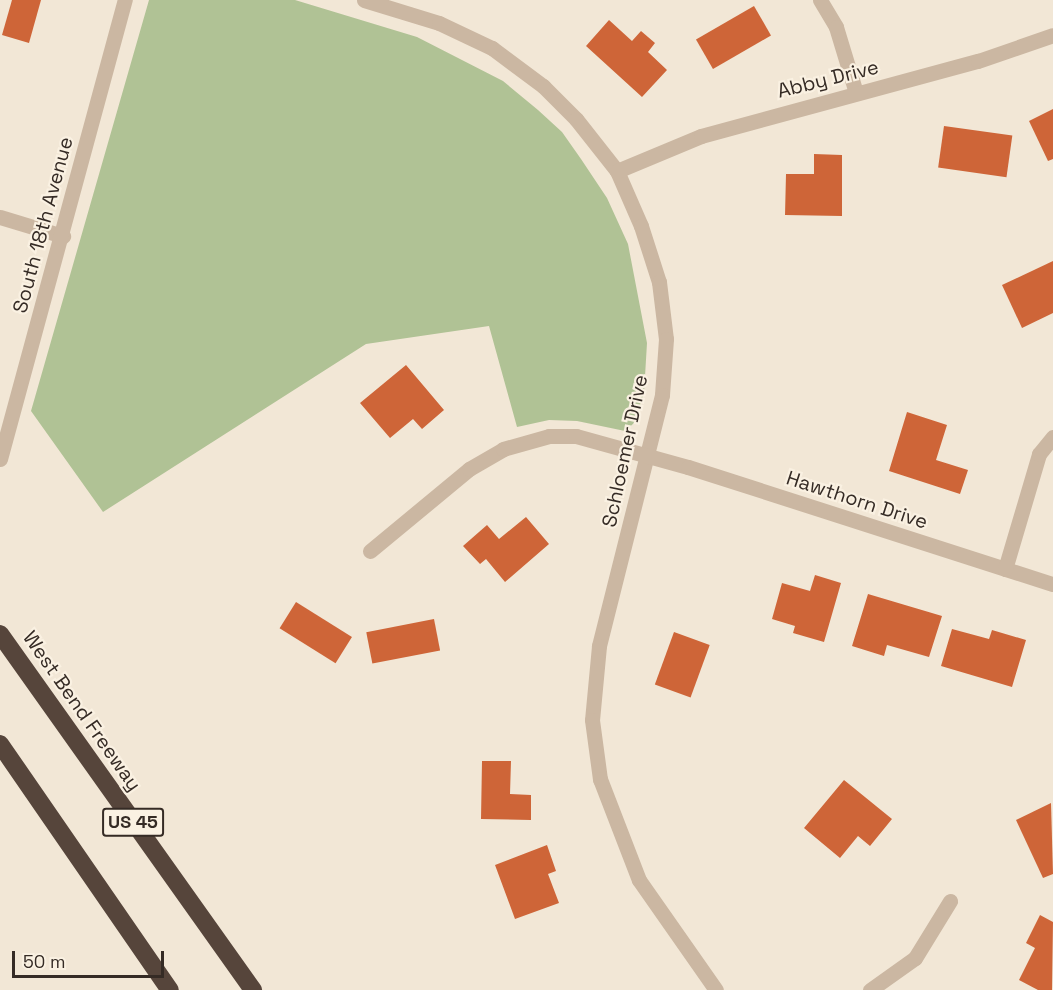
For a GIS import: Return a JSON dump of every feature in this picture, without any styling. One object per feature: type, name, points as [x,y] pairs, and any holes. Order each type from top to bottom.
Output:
[{"type":"highway","name":"West Bend Freeway","points":[[0,634],[253,990]]},
{"type":"highway","points":[[0,744],[170,990]]},
{"type":"street","name":"South 18th Avenue","points":[[0,459],[63,236],[125,0]]},
{"type":"street","name":"Schloemer Drive","points":[[364,0],[439,24],[492,48],[543,86],[576,119],[616,171],[641,226],[659,282],[666,339],[662,395],[649,456],[599,646],[592,720],[600,779],[639,880],[716,990]]},
{"type":"street","points":[[820,0],[836,27],[856,93]]},
{"type":"street","name":"Abby Drive","points":[[616,171],[701,136],[978,61],[1053,35]]},
{"type":"street","points":[[0,217],[63,236]]},
{"type":"street","name":"Hawthorn Drive","points":[[370,550],[470,469],[525,440],[576,436],[649,456],[1053,584]]},
{"type":"street","points":[[1005,569],[1039,454],[1053,437]]},
{"type":"street","points":[[870,990],[915,958],[950,901]]},
{"type":"green space","points":[[149,0],[295,0],[417,37],[503,81],[538,110],[562,132],[581,159],[607,198],[628,244],[647,343],[644,393],[634,423],[625,431],[577,421],[549,420],[517,427],[489,326],[366,344],[103,512],[31,411]]},
{"type":"building","points":[[12,0],[41,0],[29,43],[2,35]]},
{"type":"building","points":[[754,6],[771,35],[713,69],[696,40]]},
{"type":"building","points":[[609,20],[632,41],[641,31],[655,43],[648,52],[667,70],[642,97],[586,46]]},
{"type":"building","points":[[1053,109],[1053,159],[1048,161],[1029,121]]},
{"type":"building","points":[[944,126],[1012,136],[1006,177],[938,168]]},
{"type":"building","points":[[814,154],[842,155],[842,216],[785,215],[786,174],[814,174]]},
{"type":"building","points":[[1053,261],[1053,313],[1022,328],[1002,285]]},
{"type":"building","points":[[406,365],[444,410],[422,429],[413,419],[390,438],[360,403]]},
{"type":"building","points":[[907,412],[947,425],[936,460],[968,470],[960,494],[889,471]]},
{"type":"building","points":[[526,517],[549,544],[505,582],[486,559],[480,564],[463,546],[487,525],[499,539]]},
{"type":"building","points":[[815,575],[841,583],[824,642],[793,633],[795,626],[772,619],[782,583],[810,591]]},
{"type":"building","points":[[868,594],[942,616],[929,657],[887,645],[884,656],[852,646]]},
{"type":"building","points":[[296,602],[352,637],[336,663],[280,628]]},
{"type":"building","points":[[434,619],[440,650],[372,664],[366,632]]},
{"type":"building","points":[[952,629],[989,639],[992,630],[1026,640],[1012,687],[941,666]]},
{"type":"building","points":[[674,632],[710,645],[691,698],[655,685]]},
{"type":"building","points":[[482,761],[511,761],[510,794],[531,795],[531,820],[481,819]]},
{"type":"building","points":[[844,780],[892,819],[870,846],[858,836],[840,858],[804,828]]},
{"type":"building","points":[[1051,803],[1053,874],[1043,878],[1016,820]]},
{"type":"building","points":[[547,845],[556,871],[548,874],[559,903],[515,919],[495,865]]},
{"type":"building","points":[[1040,915],[1053,922],[1052,990],[1038,990],[1019,980],[1035,948],[1026,943]]}]
